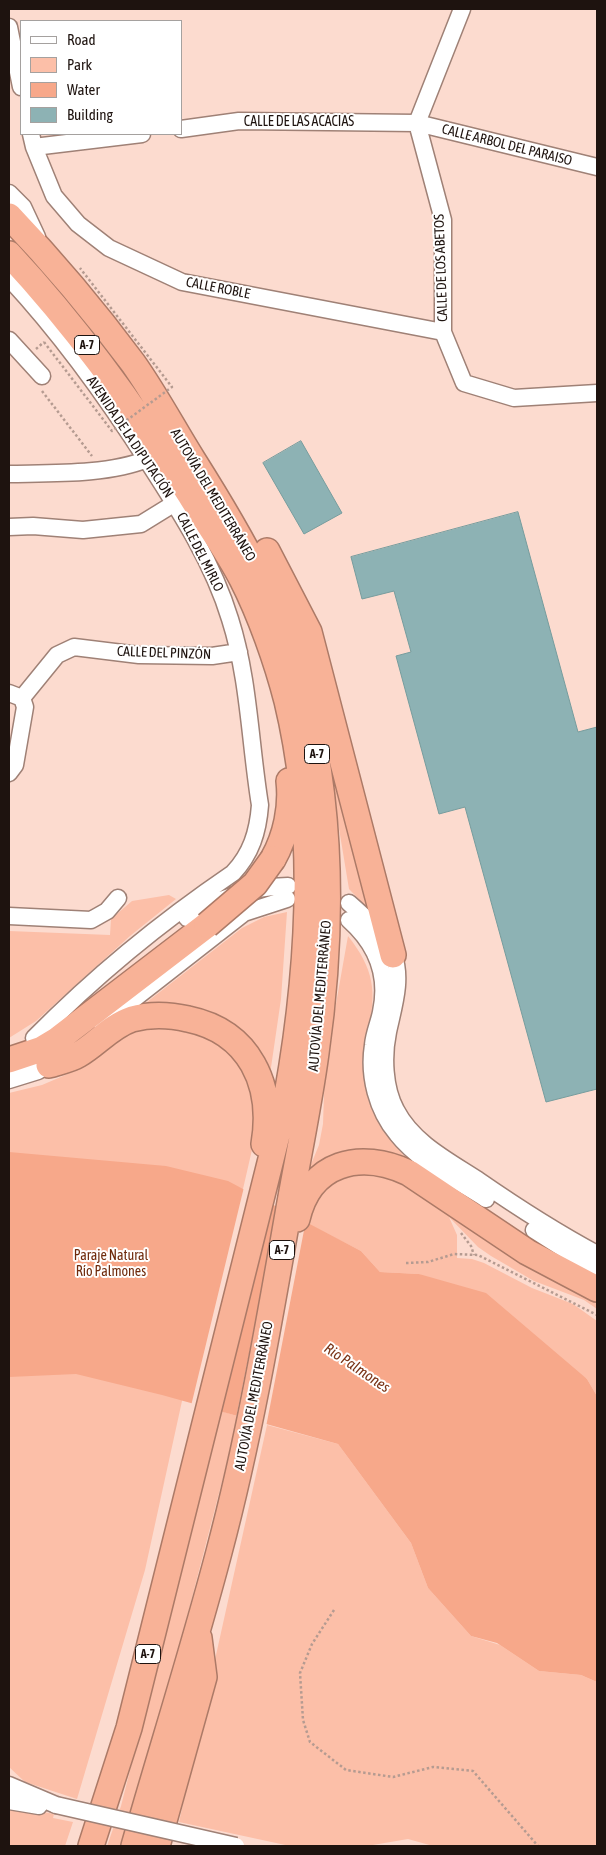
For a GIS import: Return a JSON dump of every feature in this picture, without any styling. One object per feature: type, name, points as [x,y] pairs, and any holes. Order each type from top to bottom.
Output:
[{"type":"highway","name":"AUTOVÍA DEL MEDITERRÁNEO","points":[[9,216],[44,253],[134,365],[240,534],[265,585],[287,638],[304,694],[317,757],[325,820],[329,880],[327,932],[299,1208],[285,1278],[270,1315],[240,1468],[198,1628],[134,1846]]},
{"type":"highway","name":"AUTOVÍA DEL MEDITERRÁNEO","points":[[9,254],[42,289],[89,347],[158,443],[242,579],[266,639],[287,701],[305,812],[306,925],[296,1042],[267,1182],[129,1728],[91,1846]]},
{"type":"highway","points":[[134,365],[155,376],[199,438],[256,531],[309,632],[393,956]]},
{"type":"highway","points":[[9,1060],[42,1049],[57,1040],[207,925],[255,884],[273,858],[283,836],[290,789],[287,756],[280,720],[287,701]]},
{"type":"highway","points":[[49,1065],[77,1056],[117,1026],[133,1019],[170,1015],[207,1023],[235,1040],[253,1063],[265,1092],[266,1129],[261,1161],[267,1182]]},
{"type":"highway","points":[[300,1188],[342,1164],[365,1161],[389,1164],[408,1173],[527,1252],[597,1288]]},
{"type":"highway","points":[[157,1846],[204,1677],[198,1628]]},
{"type":"highway","points":[[148,1846],[168,1767],[167,1731]]},
{"type":"highway","points":[[82,1846],[108,1796]]},
{"type":"street","points":[[417,123],[462,9]]},
{"type":"street","points":[[9,27],[20,82]]},
{"type":"street","name":"CALLE DE LAS ACACIAS","points":[[182,129],[239,121],[417,123]]},
{"type":"street","name":"CALLE ARBOL DEL PARAISO","points":[[417,123],[597,167]]},
{"type":"street","name":"CALLE DE LOS ABETOS","points":[[417,123],[443,220],[443,332],[464,383],[514,398],[597,393]]},
{"type":"street","points":[[32,141],[126,135]]},
{"type":"street","name":"CALLE ROBLE","points":[[32,141],[54,196],[78,224],[109,248],[182,282],[443,332]]},
{"type":"street","points":[[9,193],[23,207],[44,253]]},
{"type":"street","name":"AVENIDA DE LA DIPUTACIÓN","points":[[9,278],[76,359],[147,459],[175,503]]},
{"type":"street","points":[[9,340],[42,376]]},
{"type":"street","points":[[9,474],[71,472],[135,464],[147,459]]},
{"type":"street","name":"CALLE DEL MIRLO","points":[[9,527],[33,526],[83,530],[141,524],[175,503],[218,584],[230,618],[239,652],[260,805],[259,824],[246,860],[233,874],[108,968],[74,996],[34,1038]]},
{"type":"street","name":"CALLE DEL PINZÓN","points":[[15,696],[57,656],[74,647],[139,655],[212,656],[239,652]]},
{"type":"street","points":[[9,773],[14,765],[25,707],[15,696]]},
{"type":"street","points":[[9,1049],[34,1038],[199,910],[226,896],[243,891],[288,892],[244,913],[49,1065],[9,1080]]},
{"type":"street","points":[[9,916],[91,920],[108,911],[118,898]]},
{"type":"street","points":[[349,903],[378,932],[393,956],[397,992],[385,1056],[391,1098],[395,1110],[405,1125],[431,1149],[549,1228],[597,1254]]},
{"type":"street","points":[[349,920],[362,932],[374,948],[381,970],[383,980],[381,1011],[372,1045],[372,1076],[381,1107],[396,1133],[408,1146],[425,1159],[597,1270]]},
{"type":"street","points":[[9,1785],[56,1805],[236,1846]]},
{"type":"street","points":[[9,1801],[46,1807],[56,1805]]},
{"type":"path","points":[[44,342],[112,431],[172,387],[80,268]]},
{"type":"path","points":[[42,376],[41,389],[94,459],[98,469]]},
{"type":"path","points":[[406,1263],[428,1262],[454,1254],[478,1255],[597,1315]]},
{"type":"path","points":[[334,1610],[312,1644],[300,1673],[304,1720],[310,1742],[346,1770],[393,1777],[433,1768],[473,1772],[538,1846]]},
{"type":"green space","points":[[323,732],[373,914],[349,889]]},
{"type":"green space","points":[[169,895],[176,899],[130,936],[36,1021],[9,1038],[9,931],[110,935],[111,919],[132,901]]},
{"type":"green space","points":[[287,912],[281,999],[268,1088],[218,1018],[198,1009],[167,1006],[138,1009],[242,928],[264,917]]},
{"type":"green space","points":[[348,936],[363,959],[371,981],[371,1017],[363,1062],[368,1090],[383,1125],[404,1156],[374,1152],[353,1153],[307,1174],[319,1145],[323,1124],[325,1066]]},
{"type":"green space","name":"Paraje Natural Río Palmones","points":[[188,1027],[239,1056],[257,1099],[254,1141],[243,1189],[236,1186],[182,1401],[145,1570],[77,1799],[25,1782],[9,1767],[9,1093],[42,1085],[70,1073],[106,1042],[133,1028]]},
{"type":"green space","points":[[356,1167],[403,1180],[449,1215],[513,1256],[597,1299],[597,1309],[584,1300],[534,1281],[478,1247],[449,1217],[457,1235],[457,1258],[472,1259],[484,1263],[532,1288],[573,1304],[597,1321],[597,1396],[587,1379],[419,1274],[380,1272],[361,1251],[306,1223],[313,1194]]},
{"type":"green space","points":[[221,1411],[237,1416],[226,1466],[156,1737],[124,1846],[107,1846],[121,1806]]},
{"type":"green space","points":[[267,1425],[338,1444],[411,1543],[428,1588],[471,1636],[500,1645],[539,1671],[581,1675],[597,1682],[597,1846],[433,1846],[408,1839],[367,1846],[290,1846],[179,1822]]},
{"type":"green space","points":[[24,1808],[54,1814],[53,1818],[73,1822],[65,1846],[9,1846],[9,1810]]},
{"type":"water","name":"Rio Palmones","points":[[9,1152],[166,1166],[228,1181],[361,1251],[380,1272],[419,1274],[486,1293],[587,1379],[597,1396],[597,1682],[581,1675],[539,1671],[497,1643],[471,1636],[428,1588],[411,1543],[338,1444],[162,1395],[76,1374],[9,1377]]},
{"type":"pier","points":[[244,1187],[273,1203],[221,1414],[191,1406]]},
{"type":"pier","points":[[279,1205],[306,1220],[266,1427],[236,1418]]},
{"type":"building","points":[[301,441],[342,513],[304,534],[263,463]]},
{"type":"building","points":[[518,512],[578,732],[597,727],[597,1089],[546,1102],[465,807],[439,814],[396,656],[411,652],[394,591],[362,599],[351,557]]}]
